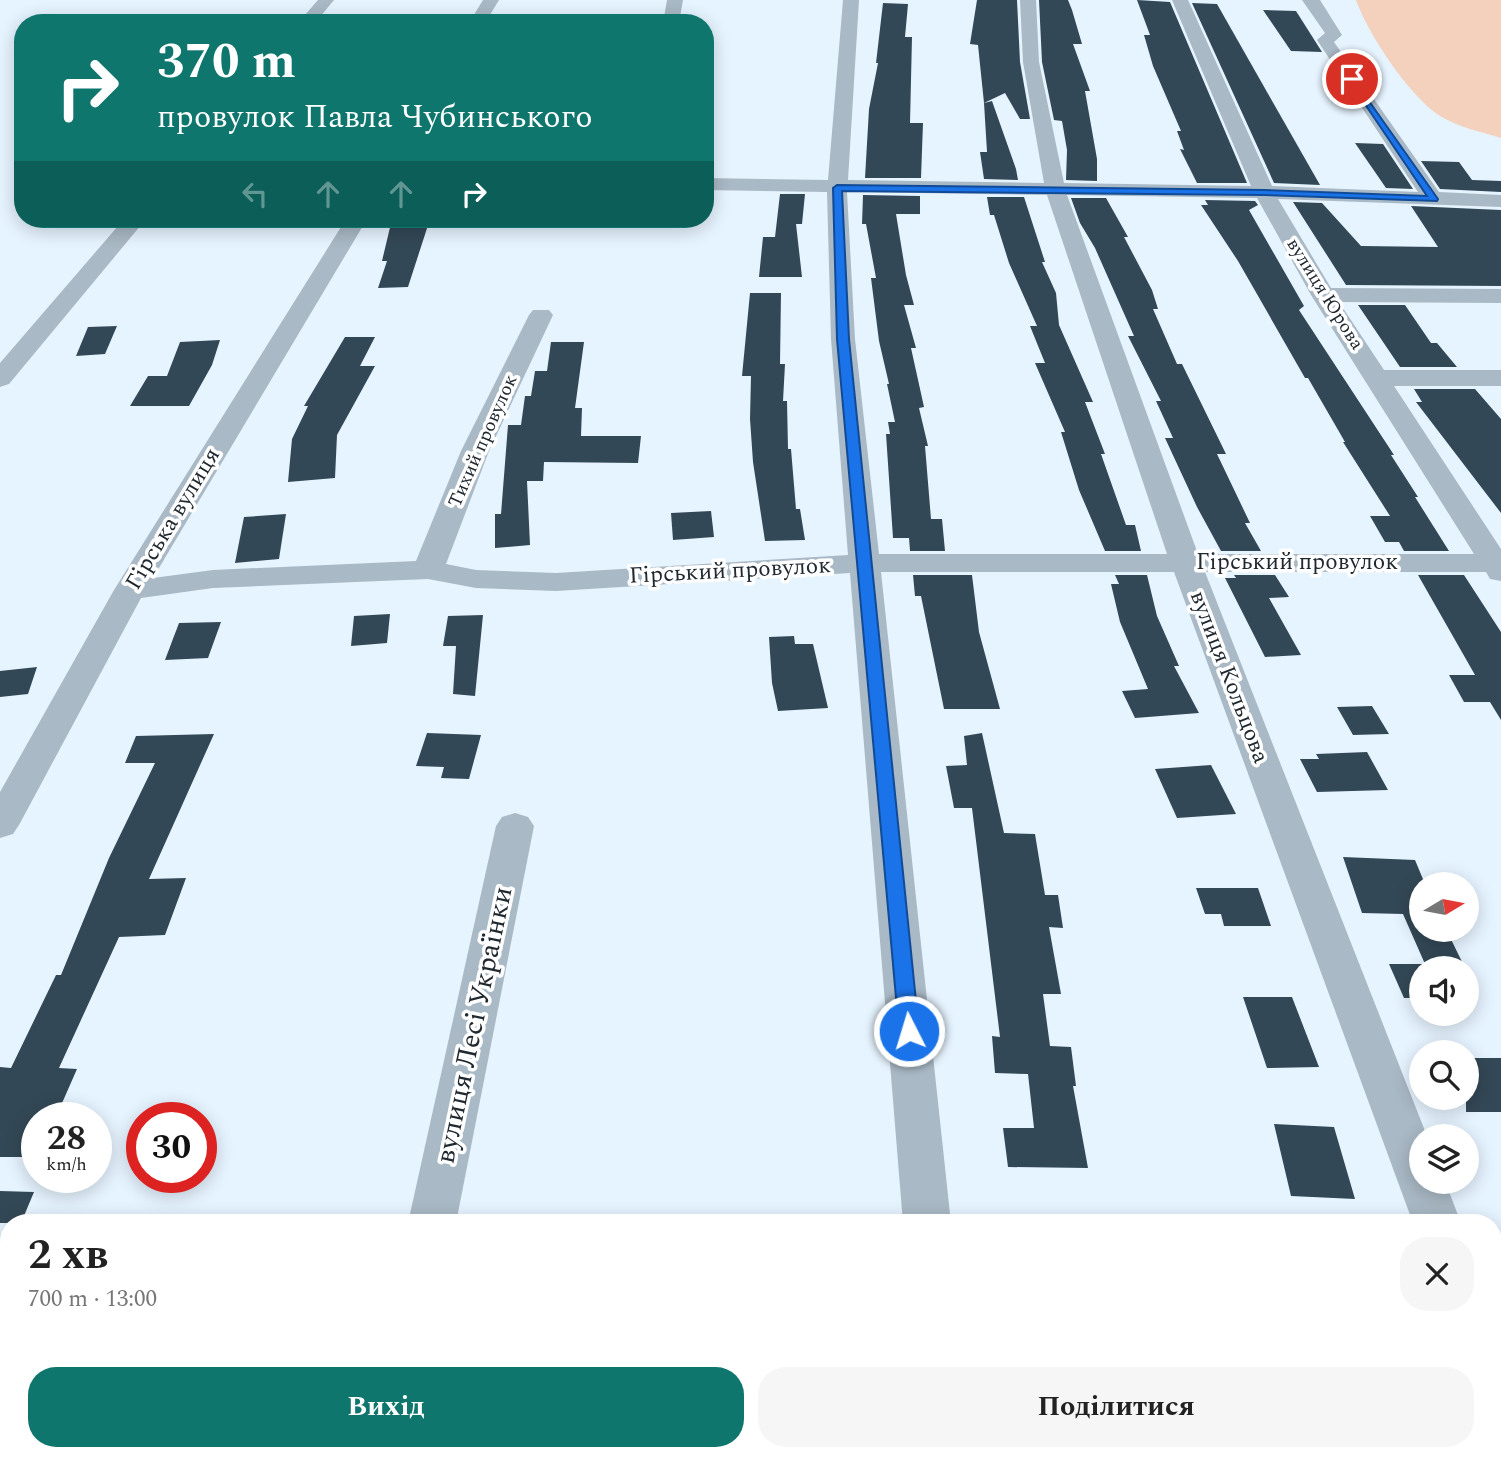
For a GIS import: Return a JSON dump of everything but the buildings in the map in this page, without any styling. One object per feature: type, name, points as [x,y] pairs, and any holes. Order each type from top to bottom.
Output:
[{"type":"street","points":[[314,14],[326,0]]},
{"type":"street","points":[[852,0],[837,188],[843,339],[926,1214]]},
{"type":"street","name":"вулиця Кольцова","points":[[1028,0],[1031,62],[1055,190],[1185,561],[1434,1214]]},
{"type":"street","name":"вулиця Юрова","points":[[1180,0],[1264,192],[1323,295],[1379,379],[1446,489],[1499,566]]},
{"type":"street","points":[[1310,0],[1314,2],[1334,35],[1325,40],[1433,199]]},
{"type":"street","points":[[714,184],[1264,192],[1501,201]]},
{"type":"street","points":[[0,379],[127,228]]},
{"type":"street","name":"Гірська вулиця","points":[[0,825],[130,590],[351,228]]},
{"type":"street","points":[[1323,295],[1501,296]]},
{"type":"street","name":"Тихий провулок","points":[[428,569],[475,451],[541,315]]},
{"type":"street","points":[[1379,379],[1501,378]]},
{"type":"street","name":"Гірський провулок","points":[[130,590],[213,579],[428,569],[476,579],[556,582],[865,564],[1185,561],[1499,566]]},
{"type":"street","name":"вулиця Лесі Українки","points":[[434,1214],[516,826]]},
{"type":"shaded area","points":[[1356,0],[1501,0],[1501,138],[1454,123],[1428,107],[1391,63],[1370,30]]},
{"type":"route","points":[[909,1031],[843,339],[837,188],[1264,192],[1433,199],[1352,79]]}]
